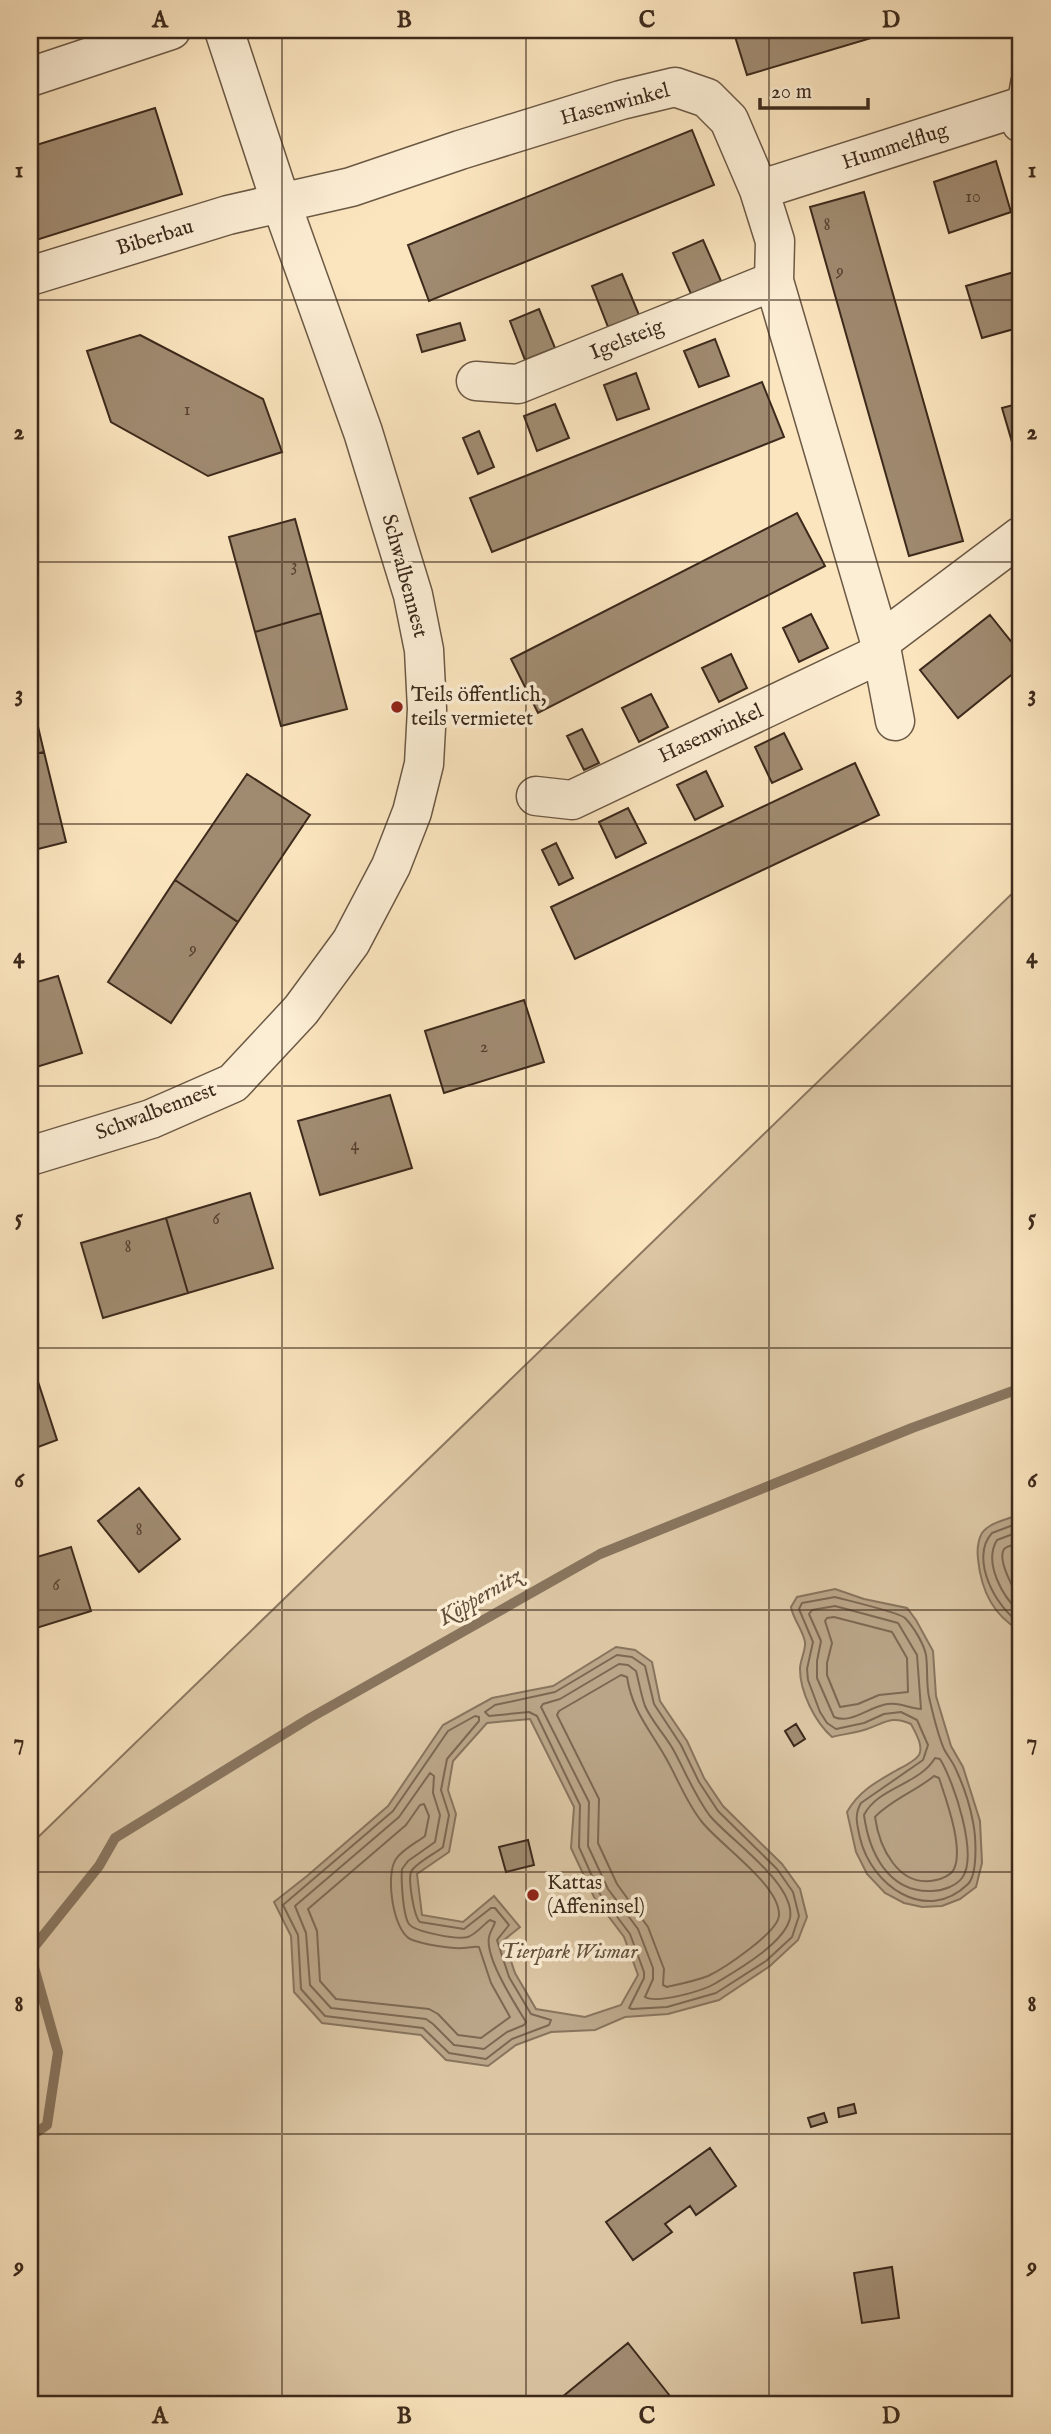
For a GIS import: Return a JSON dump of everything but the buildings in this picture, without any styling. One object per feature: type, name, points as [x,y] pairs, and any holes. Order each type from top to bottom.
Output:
[{"type":"street","points":[[30,76],[171,30]]},
{"type":"street","name":"Schwalbennest","points":[[30,1156],[151,1119],[233,1083],[301,1010],[351,943],[391,866],[412,812],[424,764],[427,709],[424,650],[413,595],[363,432],[281,203],[224,30]]},
{"type":"street","name":"Hasenwinkel","points":[[281,203],[351,187],[621,100],[675,87],[707,97],[729,120],[759,190],[775,241],[774,281],[881,647],[895,721]]},
{"type":"street","name":"Hummelflug","points":[[759,190],[1020,104]]},
{"type":"street","name":"Biberbau","points":[[30,276],[228,215],[281,203]]},
{"type":"street","name":"Igelsteig","points":[[476,381],[518,383],[774,281]]},
{"type":"street","points":[[881,647],[1021,536]]},
{"type":"street","name":"Hasenwinkel","points":[[537,796],[572,800],[881,647]]},
{"type":"green space","name":"Tierpark Wismar","points":[[1021,885],[1021,2404],[30,2404],[30,1845]]},
{"type":"water","points":[[1021,1514],[1021,1631],[1003,1618],[990,1601],[982,1581],[978,1546],[985,1529]]},
{"type":"water","points":[[835,1589],[864,1599],[907,1608],[933,1651],[936,1696],[951,1746],[963,1767],[980,1821],[982,1863],[976,1887],[960,1899],[942,1906],[922,1907],[904,1903],[885,1893],[867,1874],[856,1852],[847,1812],[869,1788],[915,1759],[919,1755],[920,1747],[911,1724],[904,1721],[888,1721],[832,1737],[814,1715],[801,1678],[800,1666],[805,1642],[791,1607],[797,1597]]},
{"type":"water","points":[[616,1647],[635,1650],[652,1662],[660,1701],[687,1741],[704,1778],[723,1806],[782,1864],[800,1889],[807,1917],[798,1940],[770,1966],[719,2000],[668,2014],[625,2017],[595,2030],[551,2032],[516,2045],[488,2066],[446,2060],[421,2035],[322,2023],[294,1992],[291,1936],[274,1902],[388,1806],[443,1725],[492,1698],[553,1686]],"holes":[[[530,1719],[574,1807],[571,1848],[594,1897],[624,1937],[638,1975],[621,2005],[585,2017],[536,2009],[515,1973],[504,1940],[520,1927],[494,1896],[463,1922],[422,1915],[417,1874],[449,1852],[456,1814],[448,1790],[453,1761],[487,1723]]]},
{"type":"waterway","name":"Köppernitz","points":[[30,1952],[99,1866],[115,1838],[310,1718],[600,1554],[912,1428],[1021,1388]]},
{"type":"waterway","name":"Köppernitz","points":[[30,1953],[58,2052],[47,2125],[30,2137]]},
{"type":"place","name":"Teils öffentlich, teils vermietet","points":[[397,707]]},
{"type":"place","name":"Kattas (Affeninsel)","points":[[533,1895]]}]
